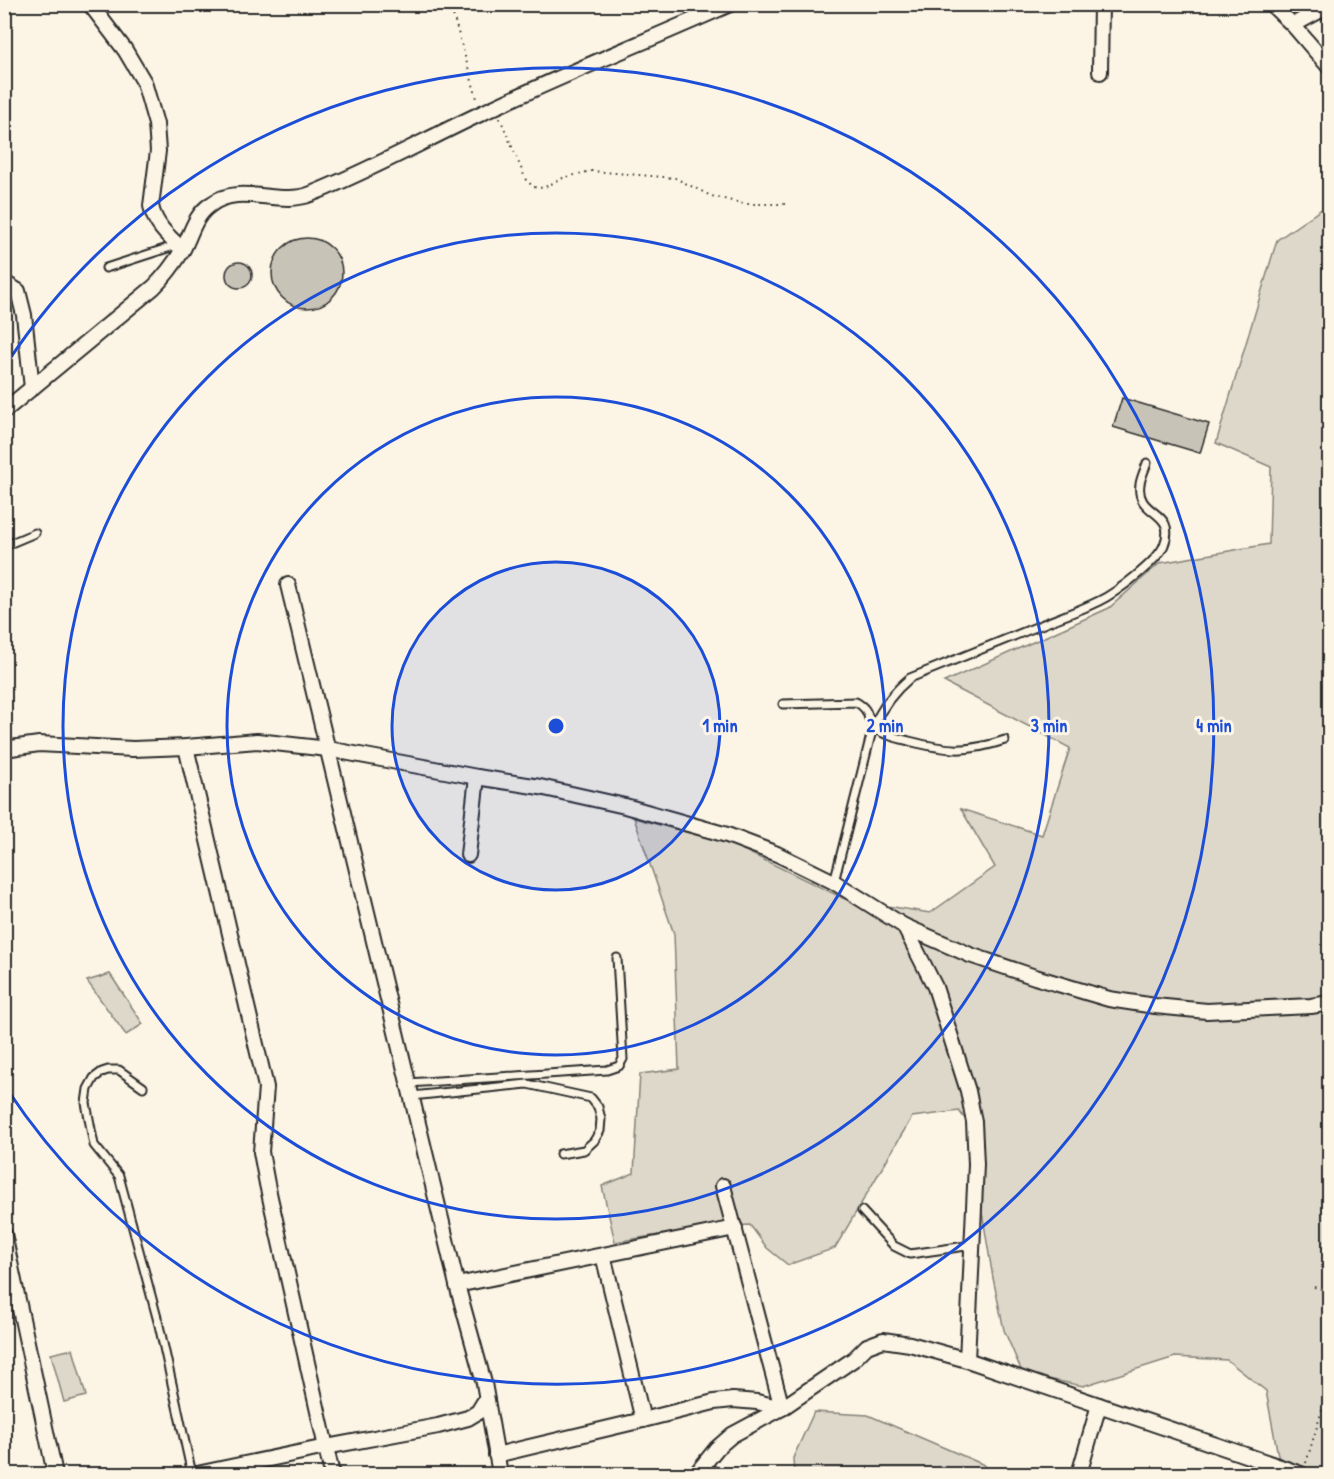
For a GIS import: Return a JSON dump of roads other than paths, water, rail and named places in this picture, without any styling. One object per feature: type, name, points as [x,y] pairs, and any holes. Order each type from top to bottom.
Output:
[{"type":"street","points":[[90,4],[125,50],[144,82],[156,124],[158,151],[153,215],[159,226],[180,247]]},
{"type":"street","points":[[4,411],[154,287],[166,274],[199,214],[211,204],[237,194],[289,199],[303,197],[367,171],[481,113],[730,4]]},
{"type":"street","points":[[1100,72],[1101,4]]},
{"type":"street","points":[[1271,4],[1293,25],[1329,68]]},
{"type":"street","points":[[1293,25],[1329,5]]},
{"type":"street","points":[[4,285],[18,291],[24,315],[32,388]]},
{"type":"street","points":[[288,585],[457,1285],[484,1383],[500,1474]]},
{"type":"street","points":[[4,749],[39,744],[101,748],[186,747],[258,741],[328,749],[540,787],[625,806],[727,835],[777,854],[834,882],[904,926],[970,955],[1109,999],[1207,1011],[1311,1006],[1329,1003]]},
{"type":"street","points":[[186,747],[266,1087],[261,1152],[332,1474]]},
{"type":"street","points":[[468,855],[477,777]]},
{"type":"street","points":[[904,926],[935,987],[968,1091],[974,1122],[976,1164],[967,1360]]},
{"type":"street","points":[[723,1186],[782,1408]]},
{"type":"street","points":[[457,1285],[735,1228]]},
{"type":"street","points":[[4,1234],[55,1474]]},
{"type":"street","points":[[603,1255],[643,1420]]},
{"type":"street","points":[[699,1471],[732,1435],[782,1408],[854,1359],[867,1346],[883,1340],[910,1344],[967,1360],[1303,1470]]},
{"type":"street","points":[[197,1474],[438,1426],[468,1418],[478,1412],[486,1399]]},
{"type":"street","points":[[496,1455],[714,1402],[757,1402],[782,1408]]},
{"type":"street","points":[[1079,1474],[1099,1405]]},
{"type":"lane","points":[[106,268],[180,247]]},
{"type":"lane","points":[[834,882],[873,726],[882,706],[909,678],[1101,600],[1135,576],[1160,554],[1165,543],[1167,526],[1164,520],[1144,504],[1140,491],[1140,483],[1147,463]]},
{"type":"lane","points":[[4,546],[35,533]]},
{"type":"lane","points":[[783,704],[842,700],[856,702],[865,707],[873,726],[893,737],[933,747],[957,750],[981,748],[1005,740]]},
{"type":"lane","points":[[410,1090],[607,1070],[619,1066],[623,1059],[617,958]]},
{"type":"lane","points":[[143,1088],[119,1070],[108,1070],[93,1078],[88,1089],[86,1103],[94,1145],[118,1176],[159,1325],[192,1474]]},
{"type":"lane","points":[[410,1090],[527,1084],[591,1098],[598,1107],[601,1119],[600,1131],[594,1141],[584,1150],[560,1154]]},
{"type":"lane","points":[[862,1210],[894,1246],[909,1254],[973,1245]]},
{"type":"lane","points":[[699,1471],[724,1474]]}]
